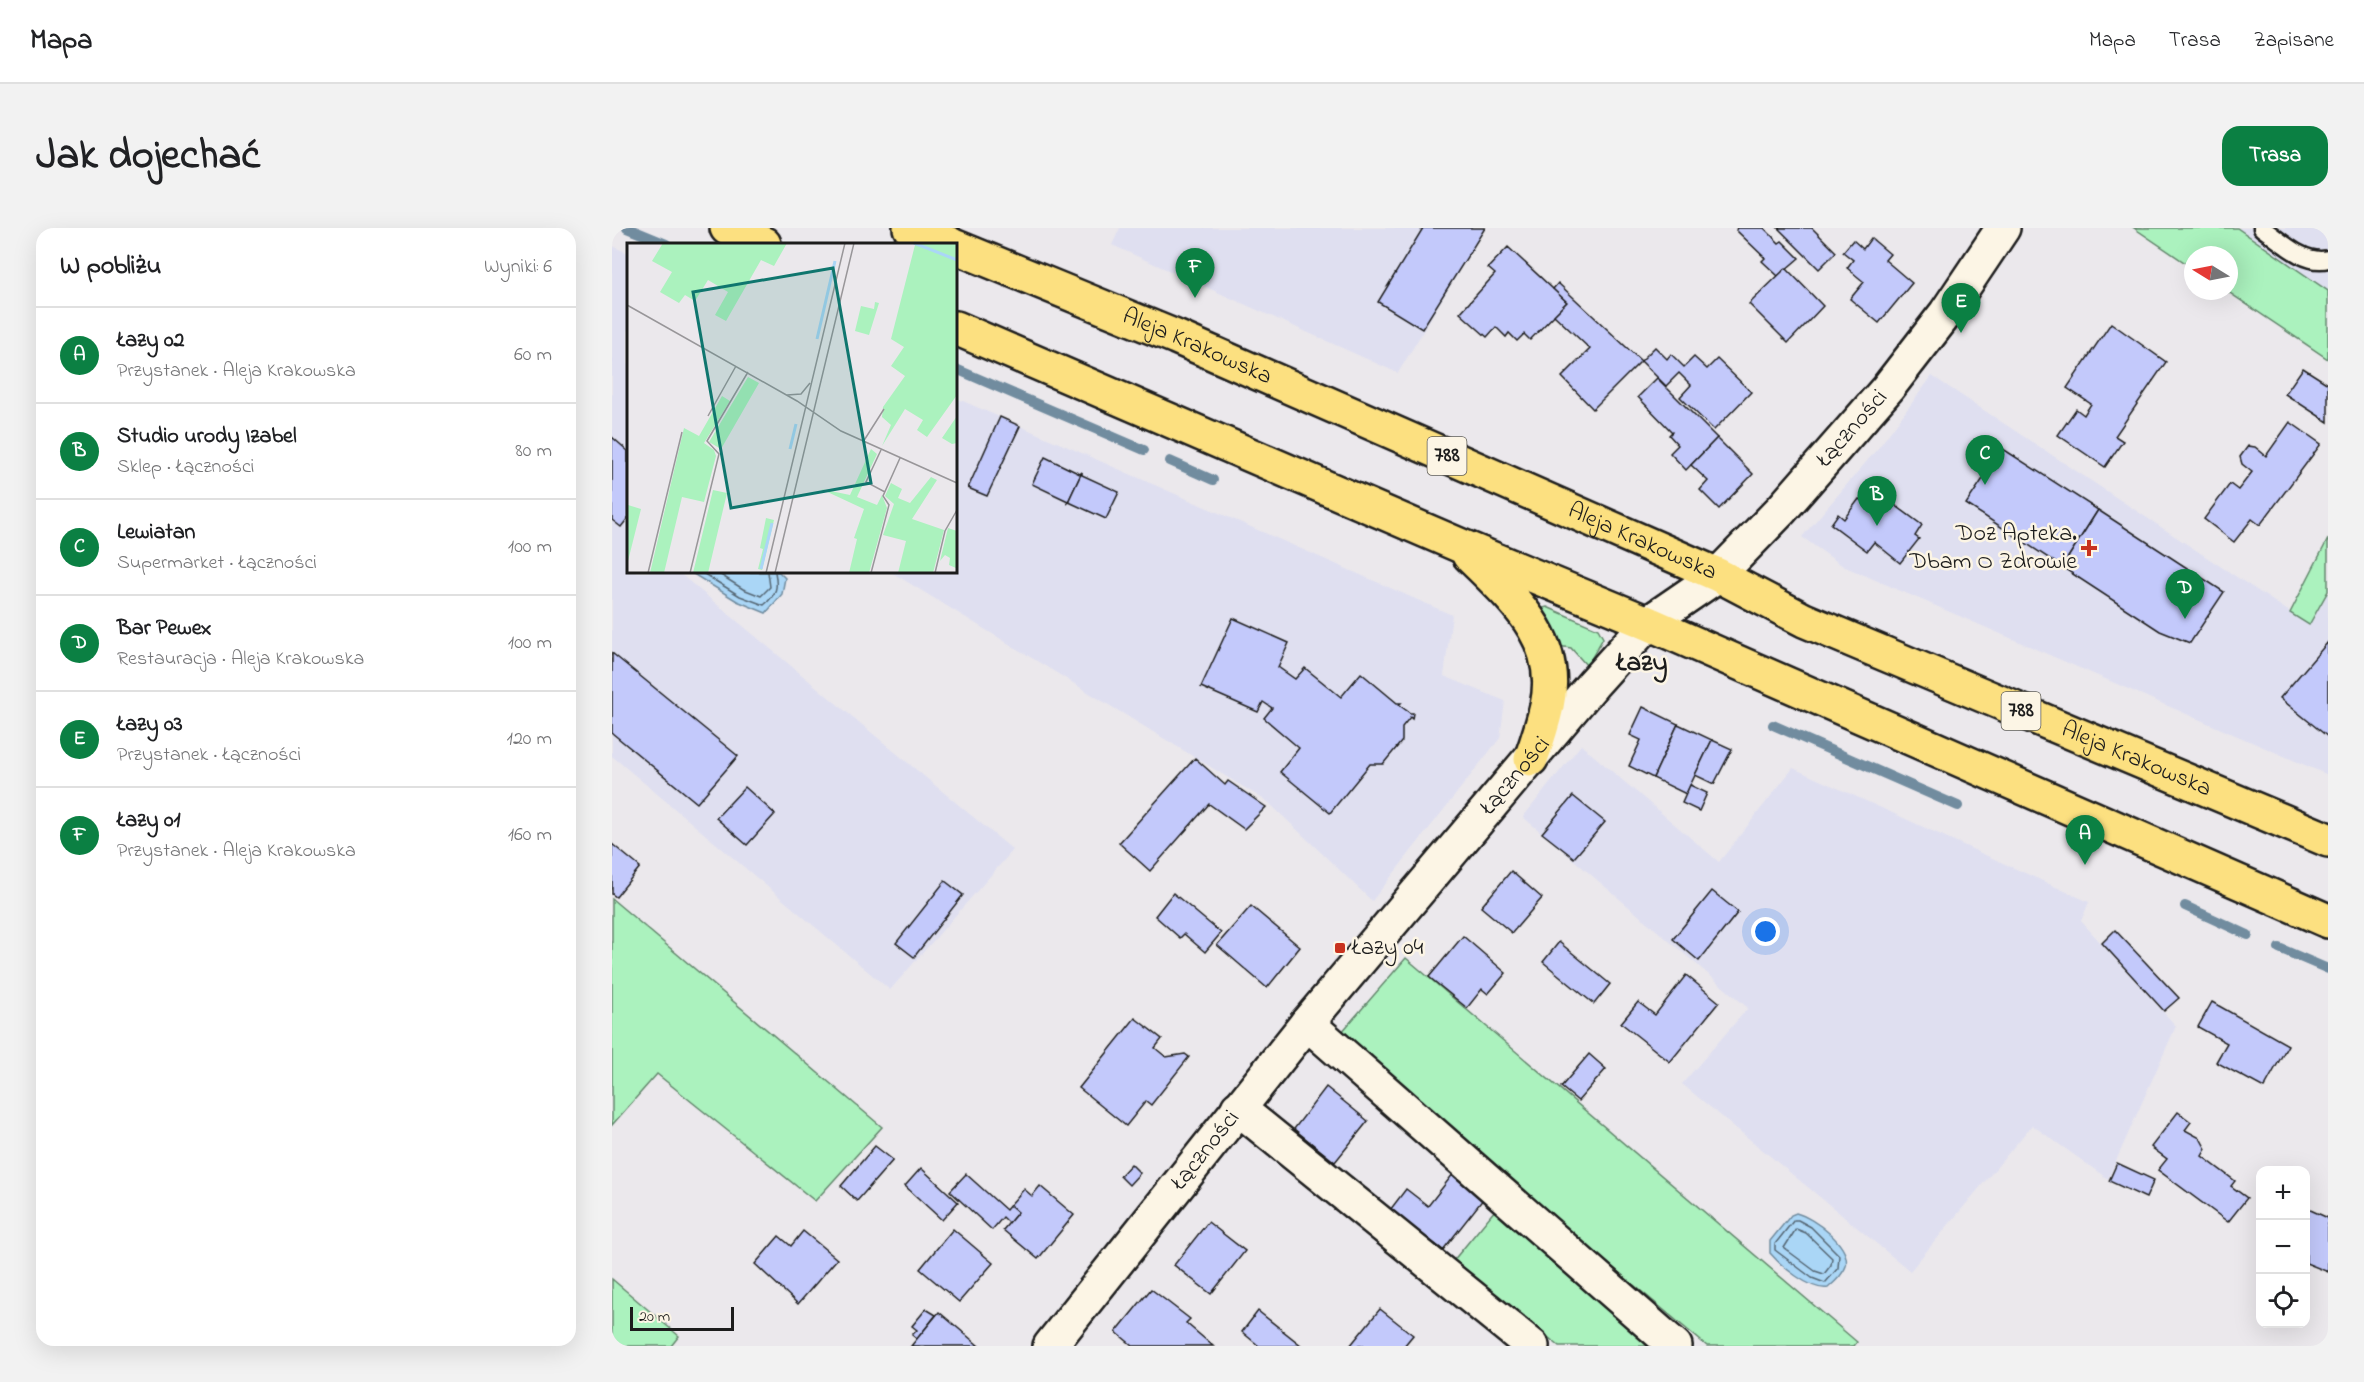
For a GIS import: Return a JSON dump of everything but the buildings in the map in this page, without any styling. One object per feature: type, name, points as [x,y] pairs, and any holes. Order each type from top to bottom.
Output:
[{"type":"main road","points":[[727,228],[762,243]]},
{"type":"main road","points":[[910,228],[948,243]]},
{"type":"main road","name":"Aleja Krakowska","points":[[957,247],[1176,338],[1718,575],[1804,620],[2328,840]]},
{"type":"main road","points":[[957,327],[1459,545],[1648,623],[2328,921]]},
{"type":"main road","points":[[1459,545],[1531,619],[1544,648],[1550,683],[1548,705],[1531,759]]},
{"type":"street","name":"Łączności","points":[[1050,1346],[1307,1023],[1648,623],[1718,575],[1782,508],[1887,389],[1946,314],[1999,230]]},
{"type":"street","points":[[1307,1023],[1675,1346]]},
{"type":"street","points":[[1238,1108],[1532,1346]]},
{"type":"lane","points":[[2262,228],[2307,259],[2318,262],[2328,259]]},
{"type":"shaded area","points":[[1120,228],[1485,228],[1398,373],[1112,245]]},
{"type":"shaded area","points":[[2237,228],[2328,228],[2328,291]]},
{"type":"shaded area","points":[[612,246],[627,253],[627,573],[679,573],[1013,850],[890,990],[612,756]]},
{"type":"shaded area","points":[[1932,376],[2308,624],[2328,591],[2328,775],[1843,566],[1802,537],[1879,447]]},
{"type":"shaded area","points":[[957,398],[1452,615],[1444,676],[1505,701],[1500,738],[1372,901],[1268,802],[893,573],[957,573]]},
{"type":"shaded area","points":[[1581,745],[1719,862],[1793,768],[2089,902],[2081,921],[2176,1026],[2108,1179],[2032,1125],[1910,1271],[1682,1084],[1748,1008],[1523,817]]},
{"type":"green space","points":[[2134,228],[2237,228],[2328,291],[2328,359],[2238,298],[2238,246],[2184,246],[2184,262]]},
{"type":"green space","points":[[2328,539],[2328,591],[2309,625],[2290,613]]},
{"type":"green space","points":[[1547,607],[1598,629],[1603,638],[1587,666],[1571,648],[1558,646],[1539,609]]},
{"type":"green space","points":[[612,899],[882,1127],[815,1201],[657,1074],[612,1125]]},
{"type":"green space","points":[[1406,958],[1857,1342],[1854,1346],[1707,1346],[1515,1186],[1341,1033]]},
{"type":"green space","points":[[1500,1204],[1662,1346],[1559,1346],[1453,1261]]},
{"type":"green space","points":[[612,1279],[679,1336],[671,1346],[612,1346]]},
{"type":"water","points":[[692,573],[780,573],[785,578],[782,594],[766,613],[737,601]]},
{"type":"water","points":[[1796,1213],[1812,1220],[1830,1233],[1843,1250],[1846,1266],[1841,1275],[1828,1288],[1813,1286],[1805,1282],[1770,1253],[1770,1241],[1791,1215]]},
{"type":"waterway","points":[[627,228],[664,243]]},
{"type":"waterway","points":[[957,369],[1144,450]]},
{"type":"waterway","points":[[1170,461],[1213,480]]},
{"type":"waterway","points":[[1773,725],[1958,806]]},
{"type":"waterway","points":[[2185,906],[2248,935]]},
{"type":"waterway","points":[[2279,948],[2328,969]]},
{"type":"place","name":"Łazy 01","points":[[1195,298]]},
{"type":"place","name":"Łazy 03","points":[[1961,333]]},
{"type":"place","name":"Lewiatan","points":[[1985,485]]},
{"type":"place","name":"Studio urody Izabel","points":[[1877,526]]},
{"type":"place","name":"Doz Apteka. Dbam O Zdrowie","points":[[2089,548]]},
{"type":"place","name":"Bar Pewex","points":[[2185,619]]},
{"type":"place","name":"Łazy 02","points":[[2085,865]]},
{"type":"place","name":"Łazy 04","points":[[1340,948]]},
{"type":"district","name":"Łazy","points":[[1642,663]]}]
